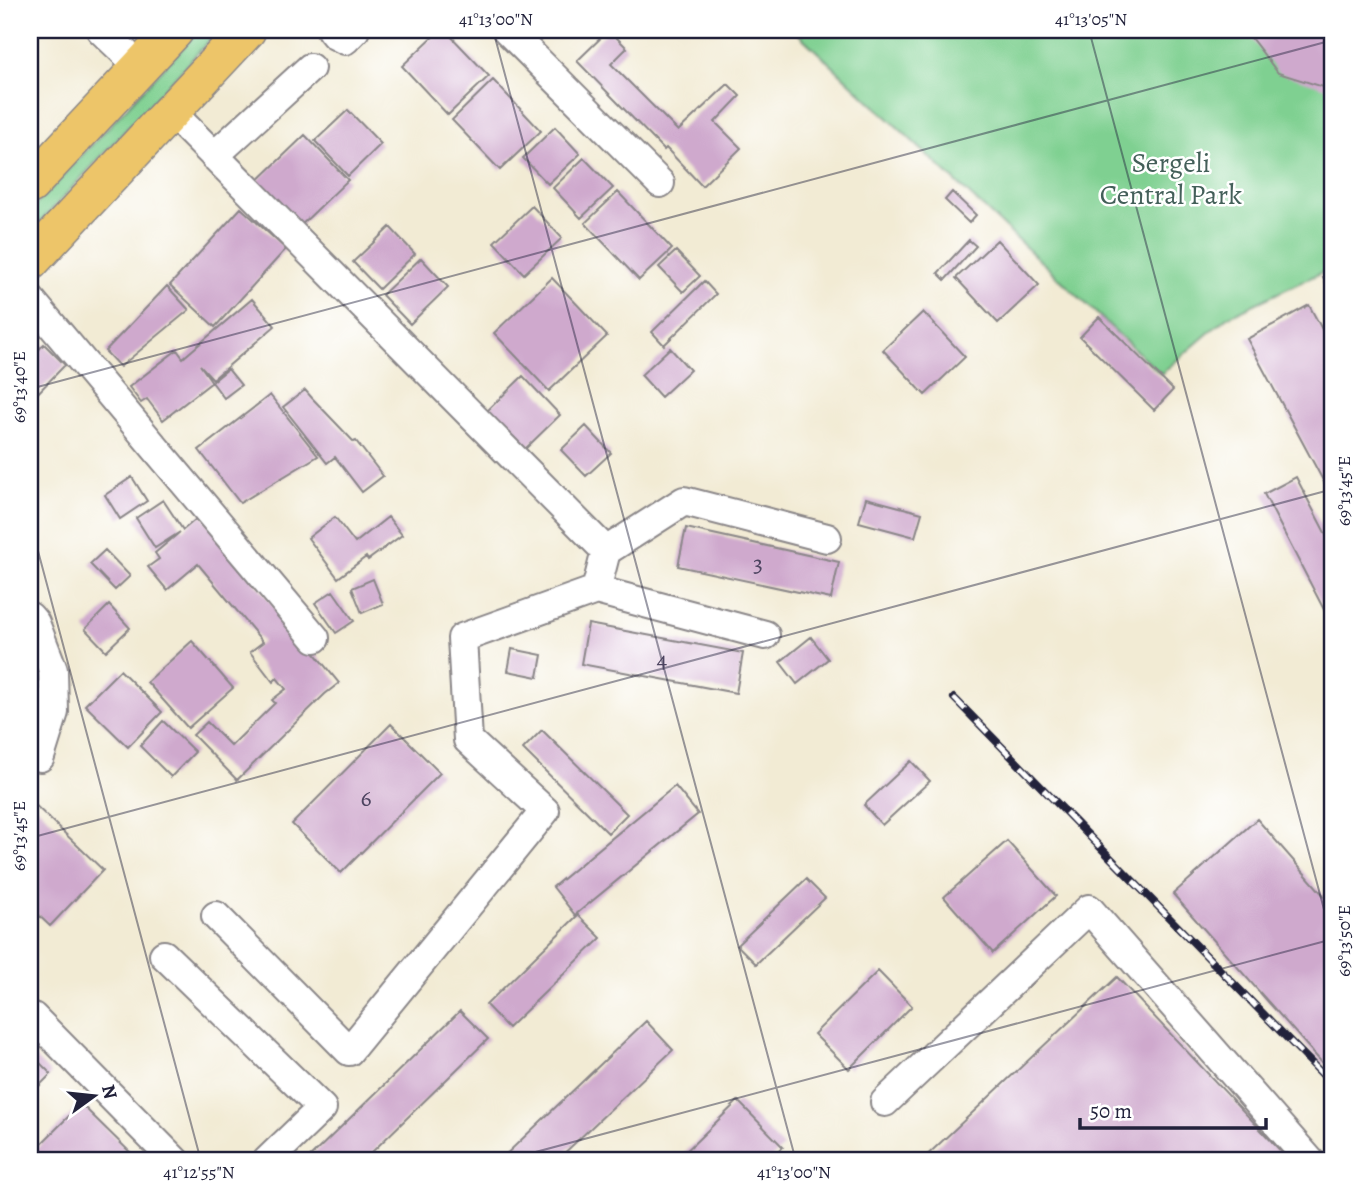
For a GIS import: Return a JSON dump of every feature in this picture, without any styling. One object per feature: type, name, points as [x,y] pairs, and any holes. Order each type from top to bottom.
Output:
[{"type":"main road","points":[[30,184],[175,30]]},
{"type":"main road","points":[[30,262],[247,30]]},
{"type":"street","points":[[101,30],[143,63]]},
{"type":"street","points":[[121,30],[143,63]]},
{"type":"street","points":[[331,30],[345,40],[355,30]]},
{"type":"street","points":[[507,30],[660,183]]},
{"type":"street","points":[[214,156],[310,68]]},
{"type":"street","points":[[171,112],[606,551]]},
{"type":"street","points":[[30,299],[314,638]]},
{"type":"street","points":[[596,590],[606,551],[684,501],[827,538]]},
{"type":"street","points":[[216,915],[348,1051],[545,811],[468,740],[462,638],[596,590],[765,635]]},
{"type":"street","points":[[30,617],[35,623],[53,670],[54,712],[40,757]]},
{"type":"street","points":[[885,1102],[1089,909],[1310,1161]]},
{"type":"street","points":[[164,955],[322,1108],[267,1161]]},
{"type":"street","points":[[30,1017],[33,1017],[175,1161]]},
{"type":"green space","points":[[199,30],[219,30],[30,233],[30,211]]},
{"type":"green space","name":"Sergeli Central Park","points":[[794,30],[1333,30],[1333,267],[1227,317],[1161,374]]},
{"type":"building","points":[[440,30],[445,30],[489,76],[448,115],[402,66]]},
{"type":"building","points":[[609,30],[627,48],[611,64],[678,131],[728,84],[740,96],[715,122],[741,148],[702,186],[577,61]]},
{"type":"building","points":[[1245,30],[1333,30],[1333,90],[1278,73]]},
{"type":"building","points":[[493,80],[541,131],[500,170],[452,120]]},
{"type":"building","points":[[348,110],[381,144],[348,176],[315,141]]},
{"type":"building","points":[[555,127],[580,154],[548,184],[523,158]]},
{"type":"building","points":[[305,135],[348,180],[296,230],[253,185]]},
{"type":"building","points":[[584,158],[613,188],[581,218],[553,188]]},
{"type":"building","points":[[618,192],[672,249],[639,280],[585,223]]},
{"type":"building","points":[[952,192],[976,215],[969,223],[945,200]]},
{"type":"building","points":[[532,206],[562,238],[524,274],[494,242]]},
{"type":"building","points":[[241,208],[286,249],[215,327],[170,285]]},
{"type":"building","points":[[390,227],[415,254],[379,289],[353,262]]},
{"type":"building","points":[[969,240],[976,246],[945,280],[938,273]]},
{"type":"building","points":[[997,240],[1039,285],[998,323],[956,278]]},
{"type":"building","points":[[676,251],[700,276],[683,292],[659,267]]},
{"type":"building","points":[[421,258],[448,287],[410,324],[382,295]]},
{"type":"building","points":[[1333,272],[1333,298],[1323,278]]},
{"type":"building","points":[[552,278],[607,336],[549,391],[494,333]]},
{"type":"building","points":[[704,281],[716,294],[664,345],[652,332]]},
{"type":"building","points":[[167,286],[189,310],[120,367],[105,351]]},
{"type":"building","points":[[252,299],[275,326],[213,379],[200,365],[212,382],[163,420],[147,399],[141,403],[129,387],[177,350],[183,358]]},
{"type":"building","points":[[1309,305],[1333,350],[1333,499],[1247,339]]},
{"type":"building","points":[[923,312],[965,357],[925,395],[883,350]]},
{"type":"building","points":[[1099,317],[1173,390],[1154,410],[1080,337]]},
{"type":"building","points":[[44,344],[65,365],[30,401],[30,359]]},
{"type":"building","points":[[670,348],[690,370],[661,397],[641,375]]},
{"type":"building","points":[[228,369],[241,385],[224,398],[212,382]]},
{"type":"building","points":[[523,376],[560,415],[523,451],[486,412]]},
{"type":"building","points":[[305,390],[354,442],[356,441],[383,476],[362,492],[335,457],[327,463],[283,407]]},
{"type":"building","points":[[270,395],[318,456],[240,503],[199,450]]},
{"type":"building","points":[[586,426],[611,453],[586,476],[561,450]]},
{"type":"building","points":[[132,477],[147,501],[120,519],[105,495]]},
{"type":"building","points":[[1296,477],[1333,548],[1333,627],[1264,494]]},
{"type":"building","points":[[866,498],[922,513],[915,537],[859,522]]},
{"type":"building","points":[[163,500],[183,530],[202,514],[300,639],[339,683],[237,780],[193,735],[207,722],[231,746],[275,703],[272,700],[286,689],[277,678],[273,682],[250,652],[263,642],[198,564],[167,590],[148,567],[159,559],[155,553],[180,532],[155,548],[136,518]]},
{"type":"building","points":[[335,517],[355,543],[388,517],[402,535],[338,578],[308,538]]},
{"type":"building","points":[[686,528],[839,562],[831,599],[678,566]]},
{"type":"building","points":[[105,550],[130,576],[115,590],[90,564]]},
{"type":"building","points":[[373,579],[383,604],[362,613],[352,588]]},
{"type":"building","points":[[333,591],[354,621],[336,633],[315,603]]},
{"type":"building","points":[[109,605],[130,628],[106,651],[85,629]]},
{"type":"building","points":[[588,624],[743,653],[736,693],[581,664]]},
{"type":"building","points":[[811,637],[828,659],[797,684],[780,662]]},
{"type":"building","points":[[192,641],[233,688],[188,728],[147,682]]},
{"type":"building","points":[[512,649],[542,655],[538,677],[508,671]]},
{"type":"building","points":[[120,670],[162,712],[128,747],[85,705]]},
{"type":"building","points":[[163,721],[195,752],[171,777],[140,746]]},
{"type":"building","points":[[391,724],[440,773],[341,873],[292,824]]},
{"type":"building","points":[[542,730],[627,814],[608,833],[523,749]]},
{"type":"building","points":[[911,761],[930,781],[882,825],[864,805]]},
{"type":"building","points":[[675,786],[698,814],[575,915],[553,887]]},
{"type":"building","points":[[30,800],[103,870],[50,926],[30,907]]},
{"type":"building","points":[[1257,819],[1333,906],[1333,1056],[1324,1065],[1173,894]]},
{"type":"building","points":[[1007,841],[1056,896],[993,953],[944,897]]},
{"type":"building","points":[[806,879],[825,898],[756,964],[737,945]]},
{"type":"building","points":[[578,915],[601,938],[508,1028],[486,1005]]},
{"type":"building","points":[[878,971],[912,1006],[849,1069],[814,1034]]},
{"type":"building","points":[[1117,977],[1290,1161],[921,1161]]},
{"type":"building","points":[[460,1011],[488,1039],[370,1154],[375,1159],[306,1161]]},
{"type":"building","points":[[646,1021],[673,1050],[556,1161],[499,1161]]},
{"type":"building","points":[[30,1053],[51,1074],[30,1095]]},
{"type":"building","points":[[738,1101],[783,1147],[769,1161],[676,1161]]},
{"type":"building","points":[[81,1104],[139,1161],[30,1161],[30,1149],[33,1152]]},
{"type":"railway","points":[[954,698],[1333,1085]]}]
